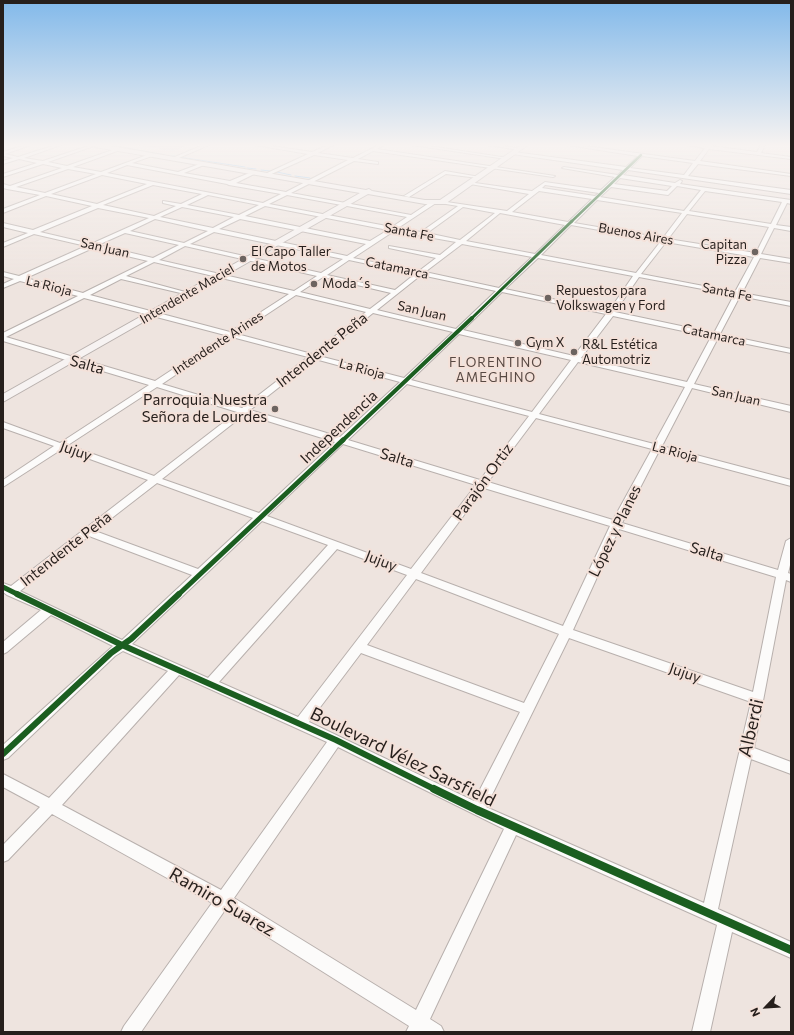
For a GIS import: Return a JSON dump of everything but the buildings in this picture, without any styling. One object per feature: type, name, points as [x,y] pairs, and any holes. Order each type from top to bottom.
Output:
[{"type":"main road","name":"Intendente Maciel","points":[[3,399],[365,193]]},
{"type":"main road","name":"Buenos Aires","points":[[381,193],[426,202],[438,202]]},
{"type":"main road","name":"Buenos Aires","points":[[386,193],[438,202]]},
{"type":"main road","points":[[438,202],[453,193]]},
{"type":"street","name":"Catamarca","points":[[36,193],[791,351]]},
{"type":"street","points":[[3,211],[50,193]]},
{"type":"street","points":[[3,245],[129,193]]},
{"type":"street","points":[[3,286],[206,193]]},
{"type":"street","name":"Santa Fe","points":[[209,193],[791,304]]},
{"type":"street","points":[[282,193],[410,216]]},
{"type":"street","points":[[407,196],[411,193]]},
{"type":"street","points":[[509,212],[533,193]]},
{"type":"street","points":[[566,193],[791,229]]},
{"type":"street","name":"Independencia","points":[[3,754],[111,652],[131,639],[201,574],[406,381],[602,193]]},
{"type":"street","name":"Parajón Ortiz","points":[[300,723],[482,484],[532,414],[576,359],[664,239],[700,193]]},
{"type":"street","points":[[734,193],[788,201]]},
{"type":"street","points":[[3,338],[185,244],[286,194]]},
{"type":"street","name":"López y Planes","points":[[477,810],[566,632],[616,525],[658,448],[689,385],[738,294],[772,226],[788,201]]},
{"type":"street","points":[[166,202],[369,243]]},
{"type":"street","name":"Buenos Aires","points":[[438,202],[509,212],[791,261]]},
{"type":"street","name":"Intendente Arines","points":[[3,484],[410,216],[438,202]]},
{"type":"street","points":[[422,234],[463,205]]},
{"type":"street","name":"Intendente Peña","points":[[7,590],[87,532],[500,211]]},
{"type":"street","name":"San Juan","points":[[3,224],[791,409]]},
{"type":"street","points":[[124,231],[397,292]]},
{"type":"street","points":[[391,247],[441,257]]},
{"type":"street","name":"La Rioja","points":[[3,274],[791,483]]},
{"type":"street","points":[[121,277],[187,294]]},
{"type":"street","name":"Salta","points":[[3,338],[71,360],[155,384],[786,576]]},
{"type":"street","name":"Jujuy","points":[[3,425],[335,544],[566,632],[758,699]]},
{"type":"street","points":[[87,532],[201,574]]},
{"type":"street","name":"Alberdi","points":[[709,914],[786,576],[791,541]]},
{"type":"street","points":[[210,684],[335,544]]},
{"type":"street","name":"Boulevard Vélez Sarsfield","points":[[7,590],[122,645],[300,723],[477,810],[791,950]]},
{"type":"street","points":[[3,649],[49,610]]},
{"type":"street","points":[[359,647],[527,709]]},
{"type":"street","points":[[3,855],[50,807],[177,669]]},
{"type":"street","points":[[130,1032],[336,740]]},
{"type":"street","points":[[746,751],[791,768]]},
{"type":"street","name":"Ramiro Suarez","points":[[3,780],[223,900],[417,1027],[435,1032]]},
{"type":"street","points":[[417,1027],[512,826]]},
{"type":"street","points":[[702,1032],[726,921]]},
{"type":"cycle path","points":[[3,754],[111,653],[131,639],[458,331],[601,193]]},
{"type":"cycle path","points":[[3,587],[122,645],[336,740],[477,810],[791,950]]},
{"type":"place","name":"Capitan Pizza","points":[[755,252]]},
{"type":"place","name":"El Capo Taller de Motos","points":[[243,259]]},
{"type":"place","name":"Moda´s","points":[[314,284]]},
{"type":"place","name":"Repuestos para Volkswagen y Ford","points":[[548,298]]},
{"type":"place","name":"Gym X","points":[[518,343]]},
{"type":"place","name":"R&L Estética Automotriz","points":[[574,352]]},
{"type":"place","name":"Parroquia Nuestra Señora de Lourdes","points":[[275,409]]},
{"type":"district","name":"FLORENTINO AMEGHINO","points":[[496,370]]}]
